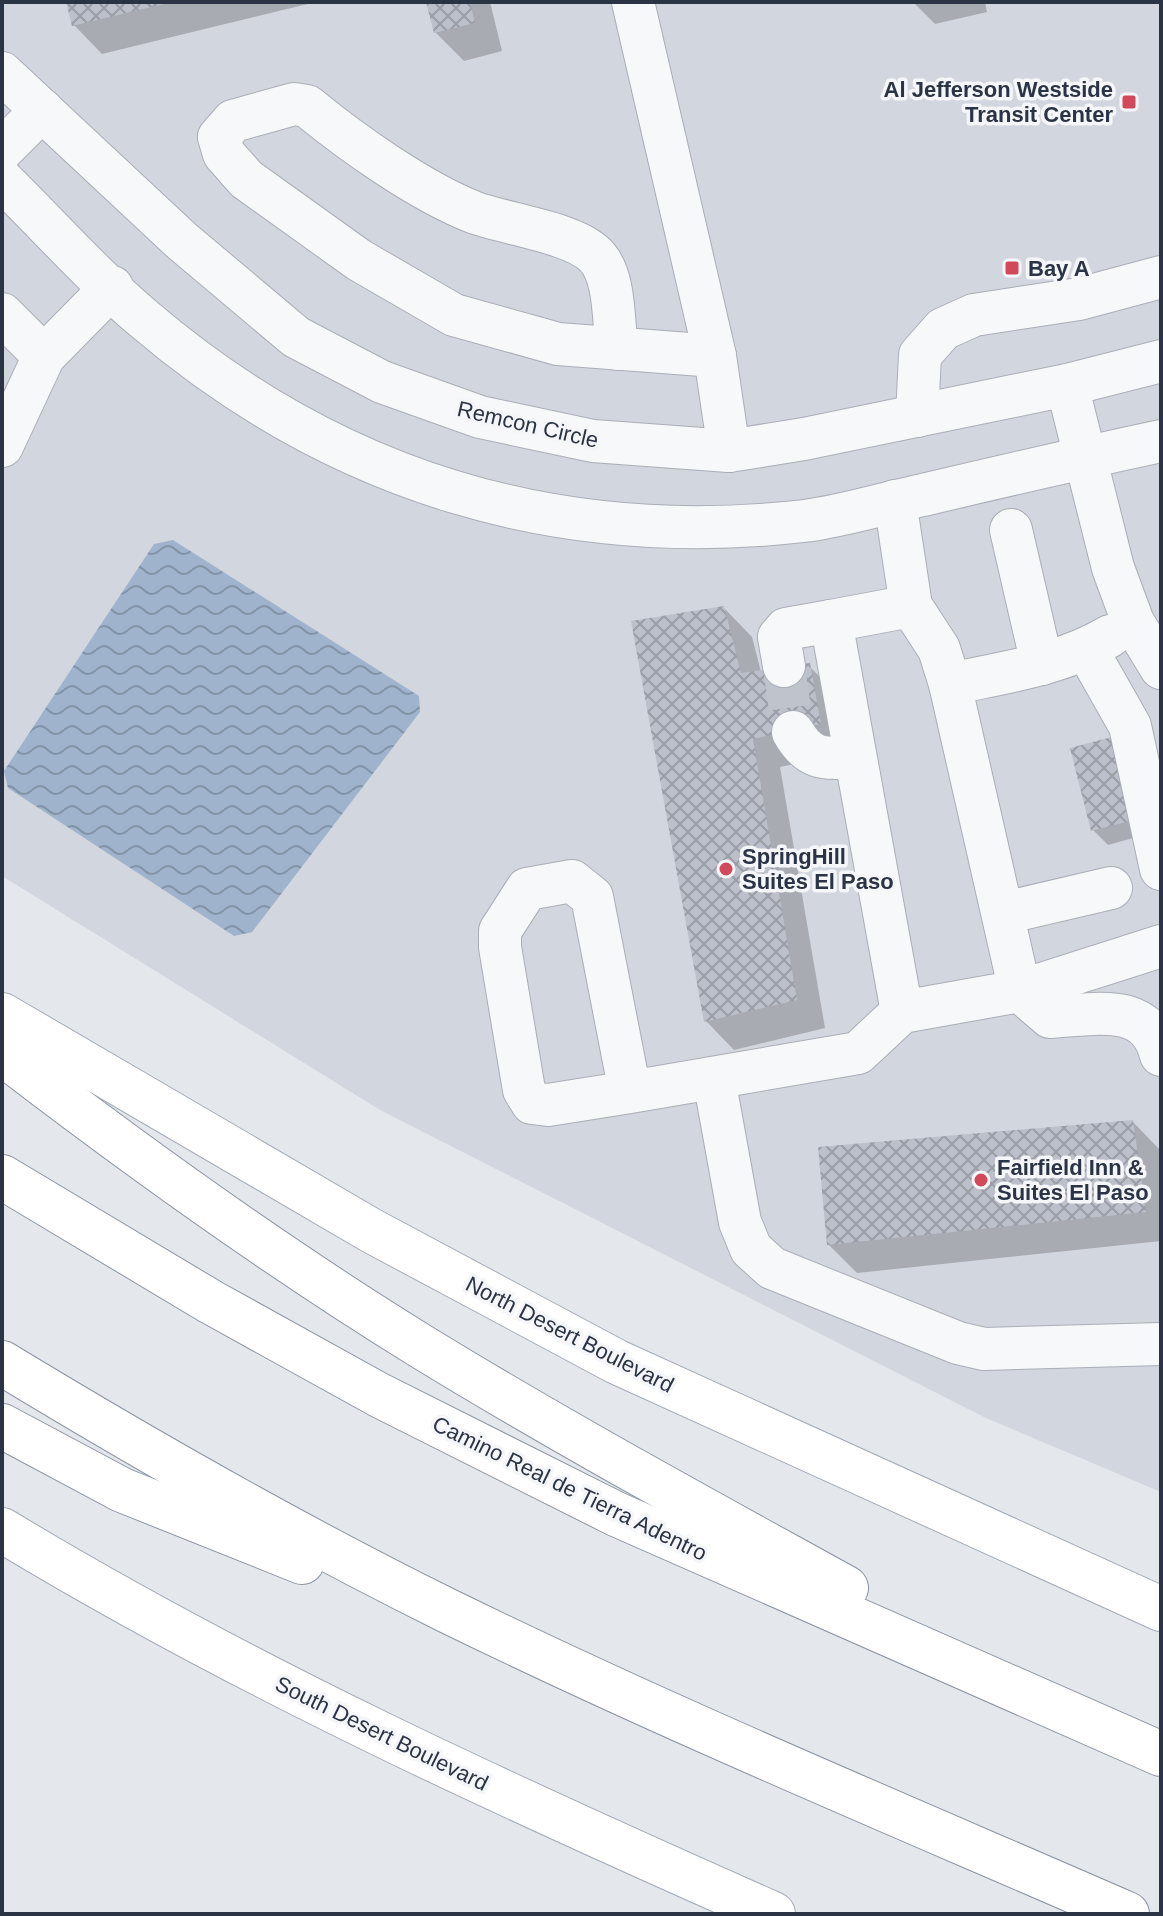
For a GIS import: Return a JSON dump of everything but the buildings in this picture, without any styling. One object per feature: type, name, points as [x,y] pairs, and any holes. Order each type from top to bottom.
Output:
[{"type":"main road","name":"North Desert Boulevard","points":[[2,1015],[372,1231],[617,1362],[1161,1609]]},
{"type":"main road","points":[[2,1053],[101,1128],[417,1344],[555,1427],[1101,1728]]},
{"type":"main road","name":"Camino Real de Tierra Adentro","points":[[2,1177],[211,1302],[365,1387],[616,1514],[1161,1754]]},
{"type":"main road","points":[[2,1363],[283,1525],[447,1610],[587,1677]]},
{"type":"main road","points":[[2,1426],[122,1490],[587,1677],[1127,1914]]},
{"type":"main road","name":"South Desert Boulevard","points":[[2,1530],[290,1689],[578,1828],[773,1914]]},
{"type":"street","points":[[633,2],[715,356],[729,451]]},
{"type":"street","name":"Remcon Circle","points":[[2,73],[182,241],[296,337],[382,382],[480,417],[593,441],[729,451],[1067,385],[1161,361]]},
{"type":"street","points":[[617,349],[606,272],[594,254],[556,236],[472,211],[388,165],[307,106],[294,104],[233,121],[219,137],[224,154],[246,179],[359,260],[454,315],[558,344],[617,349],[715,356]]},
{"type":"street","points":[[2,150],[42,110]]},
{"type":"street","points":[[2,180],[142,318],[218,377],[309,433],[414,481],[513,507],[600,523],[708,528],[808,521],[1161,441]]},
{"type":"street","points":[[917,416],[920,355],[943,329],[974,315],[1079,299],[1161,277]]},
{"type":"street","points":[[2,446],[44,356],[112,287]]},
{"type":"street","points":[[2,314],[44,356]]},
{"type":"street","points":[[1067,385],[1113,568],[1147,617],[1161,668]]},
{"type":"street","points":[[895,501],[911,606],[939,649],[950,684],[1020,991],[1050,1017],[1128,1014],[1156,1034],[1161,1055]]},
{"type":"street","points":[[1011,530],[1042,664]]},
{"type":"street","points":[[784,666],[779,637],[786,629],[911,606]]},
{"type":"street","points":[[950,684],[1042,664],[1087,650],[1147,617]]},
{"type":"street","points":[[831,621],[902,1012]]},
{"type":"street","points":[[1087,650],[1130,726],[1161,869]]},
{"type":"street","points":[[793,732],[803,750],[827,759],[854,757]]},
{"type":"street","points":[[630,1092],[592,897],[572,881],[527,889],[500,931],[524,1090],[532,1103],[548,1105],[714,1079],[858,1053],[902,1012],[1020,991],[1161,946]]},
{"type":"street","points":[[1004,913],[1111,888]]},
{"type":"street","points":[[714,1079],[740,1222],[751,1249],[772,1268],[958,1343],[984,1349],[1161,1344]]},
{"type":"shaded area","points":[[2,2],[1161,2],[1161,1492],[986,1418],[380,1110],[2,876]]},
{"type":"water","points":[[173,540],[419,696],[420,712],[252,932],[234,936],[8,788],[4,771],[154,544]]},
{"type":"tunnel","points":[[784,666],[793,732]]},
{"type":"place","name":"Al Jefferson Westside Transit Center","points":[[1129,102]]},
{"type":"place","name":"Bay A","points":[[1012,268]]},
{"type":"place","name":"SpringHill Suites El Paso","points":[[726,869]]},
{"type":"place","name":"Fairfield Inn & Suites El Paso","points":[[981,1180]]}]
